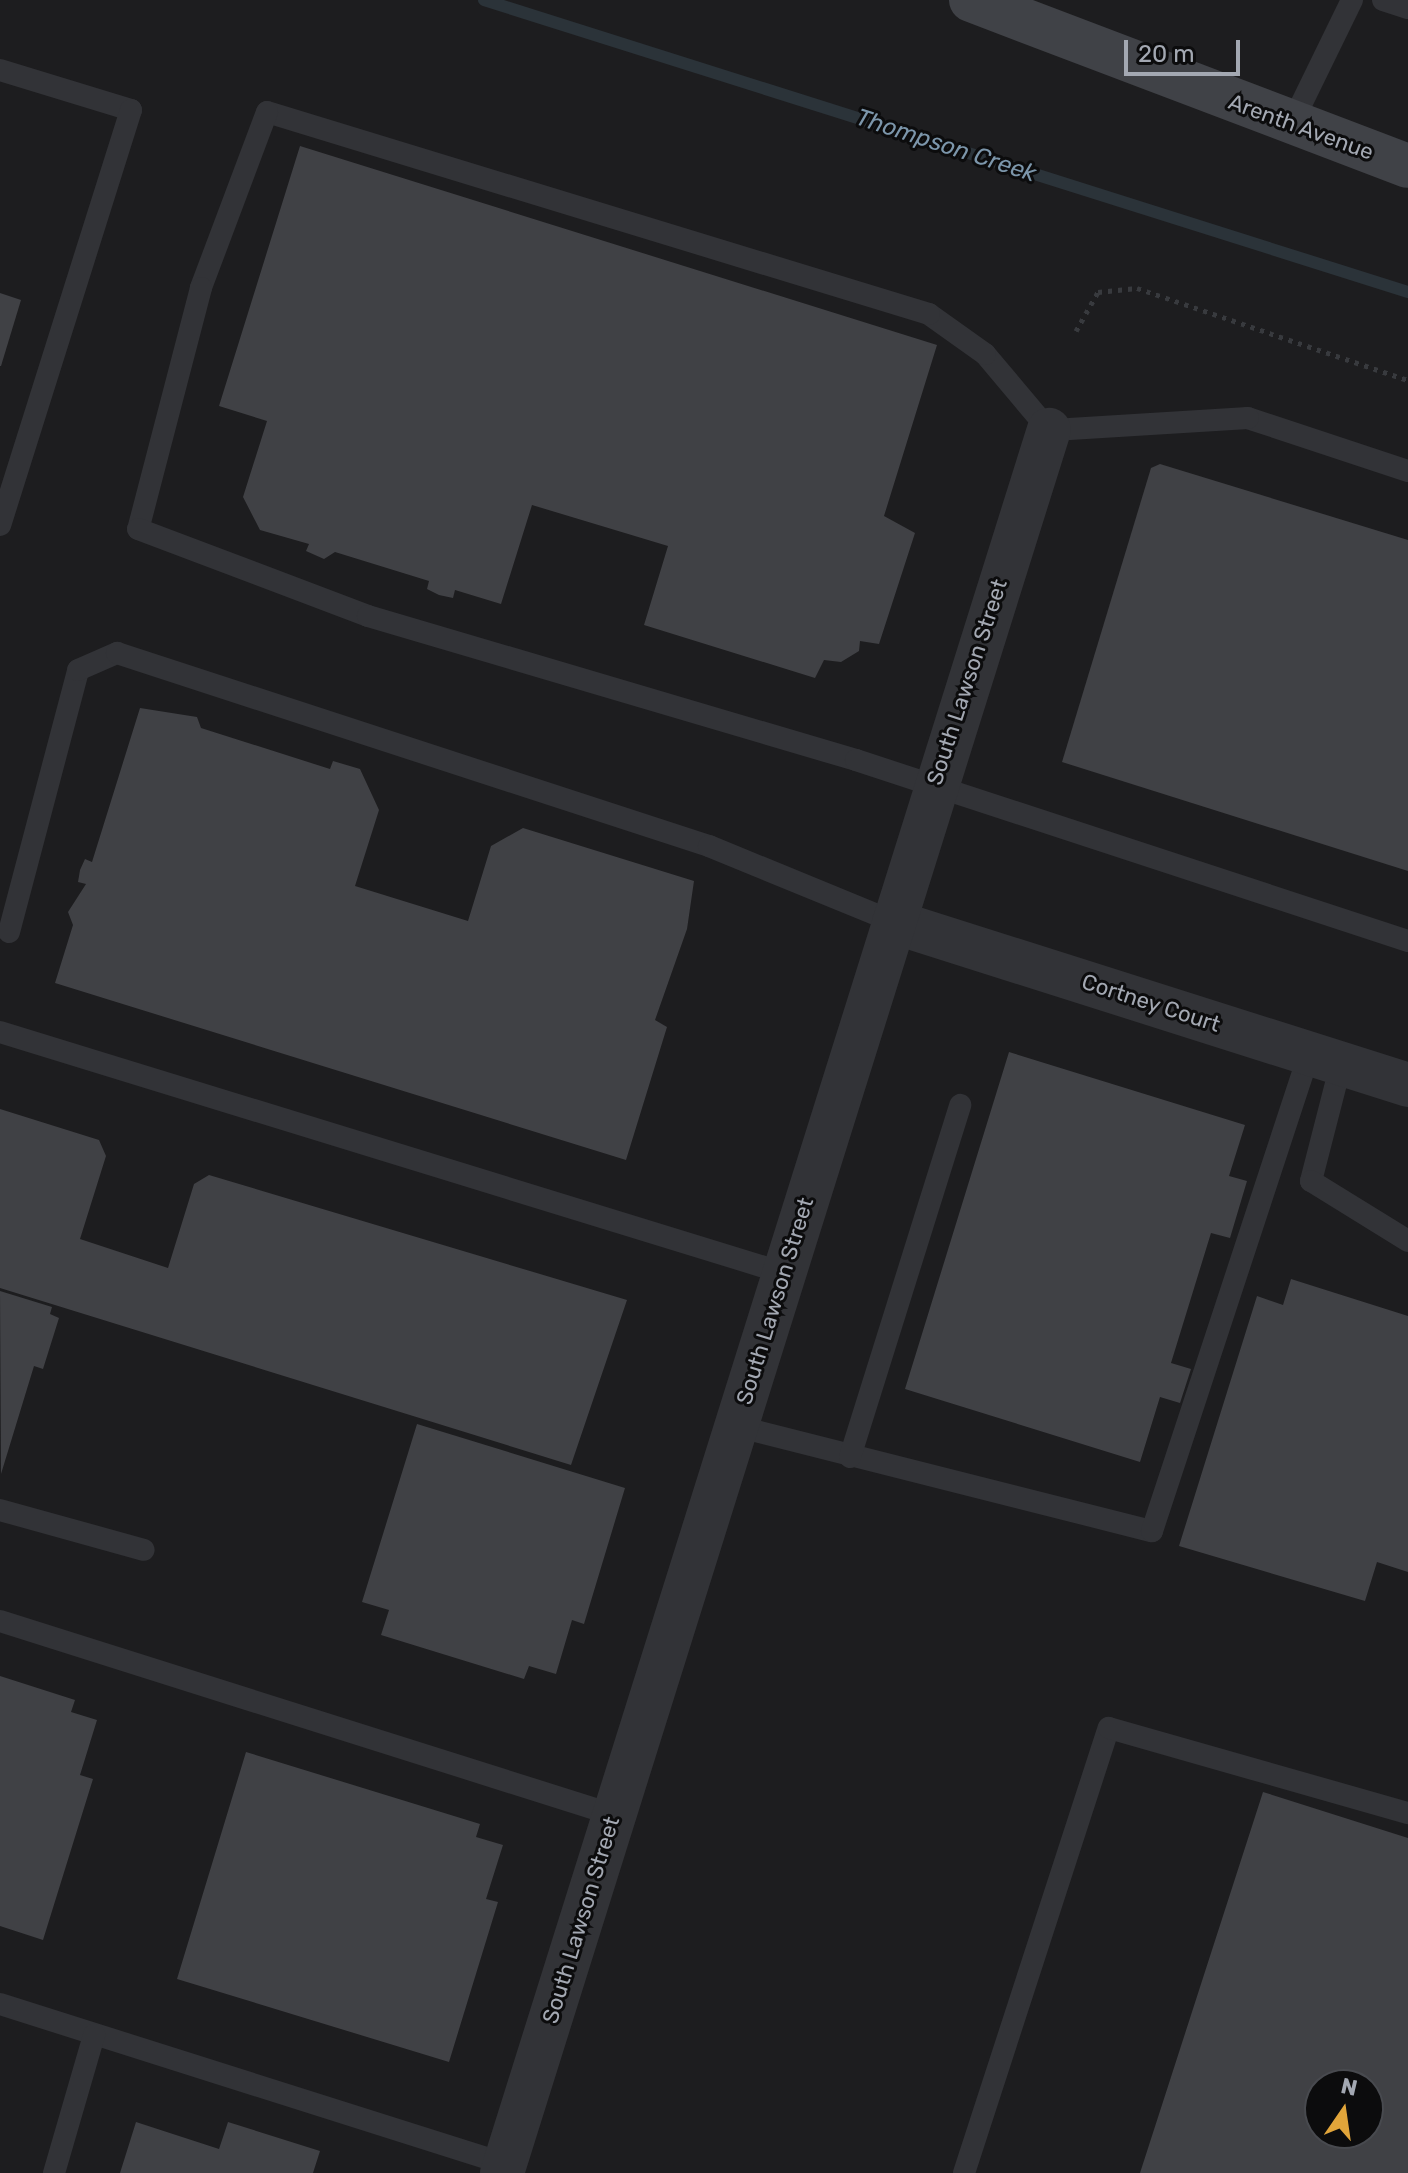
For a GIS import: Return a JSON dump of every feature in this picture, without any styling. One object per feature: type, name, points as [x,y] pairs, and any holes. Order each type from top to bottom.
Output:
[{"type":"street","name":"Arenth Avenue","points":[[996,6],[1408,166]]},
{"type":"street","name":"South Lawson Street","points":[[503,2169],[894,922],[932,788],[1049,430]]},
{"type":"street","name":"Cortney Court","points":[[894,922],[1408,1085]]},
{"type":"lane","points":[[1292,123],[1352,0]]},
{"type":"lane","points":[[1383,0],[1408,8]]},
{"type":"lane","points":[[0,70],[131,110],[0,525]]},
{"type":"lane","points":[[1408,471],[1248,418],[1049,430],[985,354],[929,314],[267,112],[201,288],[138,529],[368,616],[932,788],[1408,941]]},
{"type":"lane","points":[[9,932],[78,670],[117,653],[709,846],[894,922]]},
{"type":"lane","points":[[0,1032],[784,1273]]},
{"type":"lane","points":[[1325,1059],[1311,1181],[1408,1241]]},
{"type":"lane","points":[[736,1426],[1152,1531],[1325,1059]]},
{"type":"lane","points":[[850,1457],[960,1105]]},
{"type":"lane","points":[[0,1510],[144,1550]]},
{"type":"lane","points":[[0,1621],[614,1815]]},
{"type":"lane","points":[[964,2173],[1109,1728],[1408,1813]]},
{"type":"lane","points":[[0,2004],[503,2169]]},
{"type":"lane","points":[[54,2173],[94,2035]]},
{"type":"path","points":[[1076,331],[1098,292],[1137,288],[1408,380]]},
{"type":"shaded area","points":[[0,0],[1408,0],[1408,2173],[0,2173]]},
{"type":"building","points":[[300,146],[937,345],[884,516],[915,533],[879,644],[860,641],[859,651],[841,662],[824,660],[815,678],[644,625],[668,546],[532,505],[501,604],[455,590],[453,598],[439,595],[427,589],[429,581],[335,552],[324,559],[306,551],[309,544],[260,530],[243,497],[267,421],[219,406]]},
{"type":"building","points":[[0,293],[21,300],[1,366],[0,366]]},
{"type":"building","points":[[1160,464],[1408,540],[1408,871],[1062,762],[1151,468]]},
{"type":"building","points":[[140,708],[197,717],[201,728],[330,769],[333,761],[360,769],[379,810],[355,886],[468,921],[491,846],[523,828],[694,881],[687,929],[655,1020],[667,1027],[626,1160],[55,983],[73,925],[68,912],[86,884],[78,882],[80,870],[85,859],[92,862]]},
{"type":"building","points":[[1009,1052],[1245,1125],[1229,1176],[1247,1181],[1230,1238],[1211,1233],[1171,1363],[1191,1369],[1180,1403],[1160,1397],[1140,1462],[905,1389]]},
{"type":"building","points":[[0,1109],[99,1140],[106,1156],[80,1239],[168,1268],[194,1184],[209,1175],[627,1300],[571,1465],[0,1288]]},
{"type":"building","points":[[1291,1279],[1408,1316],[1408,1572],[1377,1562],[1365,1601],[1179,1546],[1257,1296],[1283,1305]]},
{"type":"building","points":[[0,1291],[52,1307],[50,1314],[59,1318],[43,1369],[34,1366],[1,1474]]},
{"type":"building","points":[[417,1424],[625,1488],[584,1624],[572,1620],[556,1674],[529,1666],[524,1679],[381,1635],[389,1610],[362,1602]]},
{"type":"building","points":[[0,1676],[75,1700],[71,1712],[97,1720],[80,1775],[93,1779],[43,1940],[0,1926]]},
{"type":"building","points":[[246,1752],[480,1824],[476,1837],[503,1845],[486,1899],[498,1902],[449,2062],[177,1979]]},
{"type":"building","points":[[1263,1792],[1408,1838],[1408,2173],[1140,2173]]},
{"type":"building","points":[[136,2122],[219,2149],[228,2122],[320,2151],[313,2173],[120,2173]]},
{"type":"waterway","name":"Thompson Creek","points":[[484,0],[1408,292]]}]
